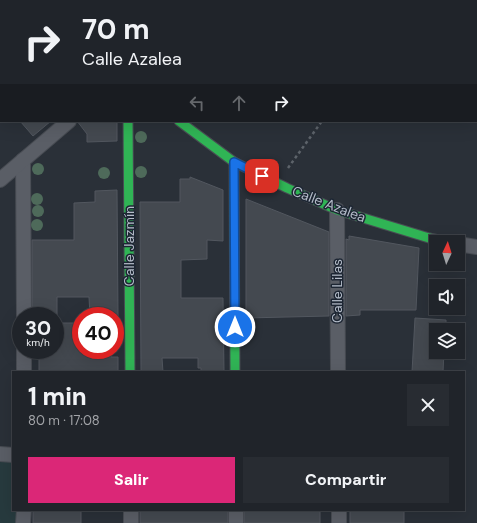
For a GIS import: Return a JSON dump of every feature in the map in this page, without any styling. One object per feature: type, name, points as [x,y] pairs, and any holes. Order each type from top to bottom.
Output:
[{"type":"street","points":[[0,180],[67,122]]},
{"type":"street","name":"Calle Jazmín","points":[[128,122],[130,371]]},
{"type":"street","name":"Calle Azalea","points":[[179,122],[234,162],[277,183],[337,210],[429,238]]},
{"type":"street","points":[[23,160],[24,307]]},
{"type":"street","points":[[234,162],[235,371]]},
{"type":"street","name":"Calle Lilas","points":[[337,210],[338,371]]},
{"type":"street","points":[[465,245],[477,247]]},
{"type":"street","points":[[24,359],[24,371]]},
{"type":"street","points":[[0,454],[12,454]]},
{"type":"street","points":[[23,523],[24,511]]},
{"type":"street","points":[[131,511],[131,523]]},
{"type":"street","points":[[236,511],[236,523]]},
{"type":"street","points":[[338,511],[339,523]]},
{"type":"path","points":[[277,183],[321,122]]},
{"type":"green space","points":[[0,454],[12,455],[12,511],[24,511],[23,523],[0,523]]},
{"type":"building","points":[[21,122],[50,122],[33,136]]},
{"type":"building","points":[[78,122],[117,122],[117,141],[87,142],[87,134]]},
{"type":"building","points":[[190,177],[223,190],[223,241],[207,240],[207,259],[181,260],[181,298],[223,298],[224,371],[201,371],[201,368],[198,368],[198,358],[162,358],[163,371],[141,371],[140,202],[180,202],[180,179],[190,179]]},
{"type":"building","points":[[117,190],[118,307],[90,307],[89,297],[57,297],[57,307],[32,307],[32,240],[74,240],[74,203],[95,202],[95,191]]},
{"type":"building","points":[[246,199],[329,232],[329,316],[246,318]]},
{"type":"building","points":[[349,236],[419,248],[416,310],[360,310],[360,315],[346,316],[346,239],[349,240]]},
{"type":"building","points":[[415,318],[446,320],[446,323],[429,323],[429,359],[444,359],[443,371],[412,371]]},
{"type":"building","points":[[64,323],[72,323],[72,359],[118,359],[118,371],[39,371],[39,359],[64,359]]},
{"type":"building","points":[[33,511],[81,511],[81,523],[33,523]]},
{"type":"building","points":[[140,511],[228,511],[228,523],[140,523]]},
{"type":"building","points":[[244,511],[320,511],[320,523],[244,523]]},
{"type":"building","points":[[350,511],[404,511],[404,523],[350,523]]},
{"type":"traffic: fast","points":[[128,122],[130,371]]},
{"type":"traffic: fast","points":[[180,122],[234,162],[287,188],[337,210],[429,238]]},
{"type":"traffic: fast","points":[[234,162],[235,371]]},
{"type":"route","points":[[235,327],[234,162],[262,176]]}]
